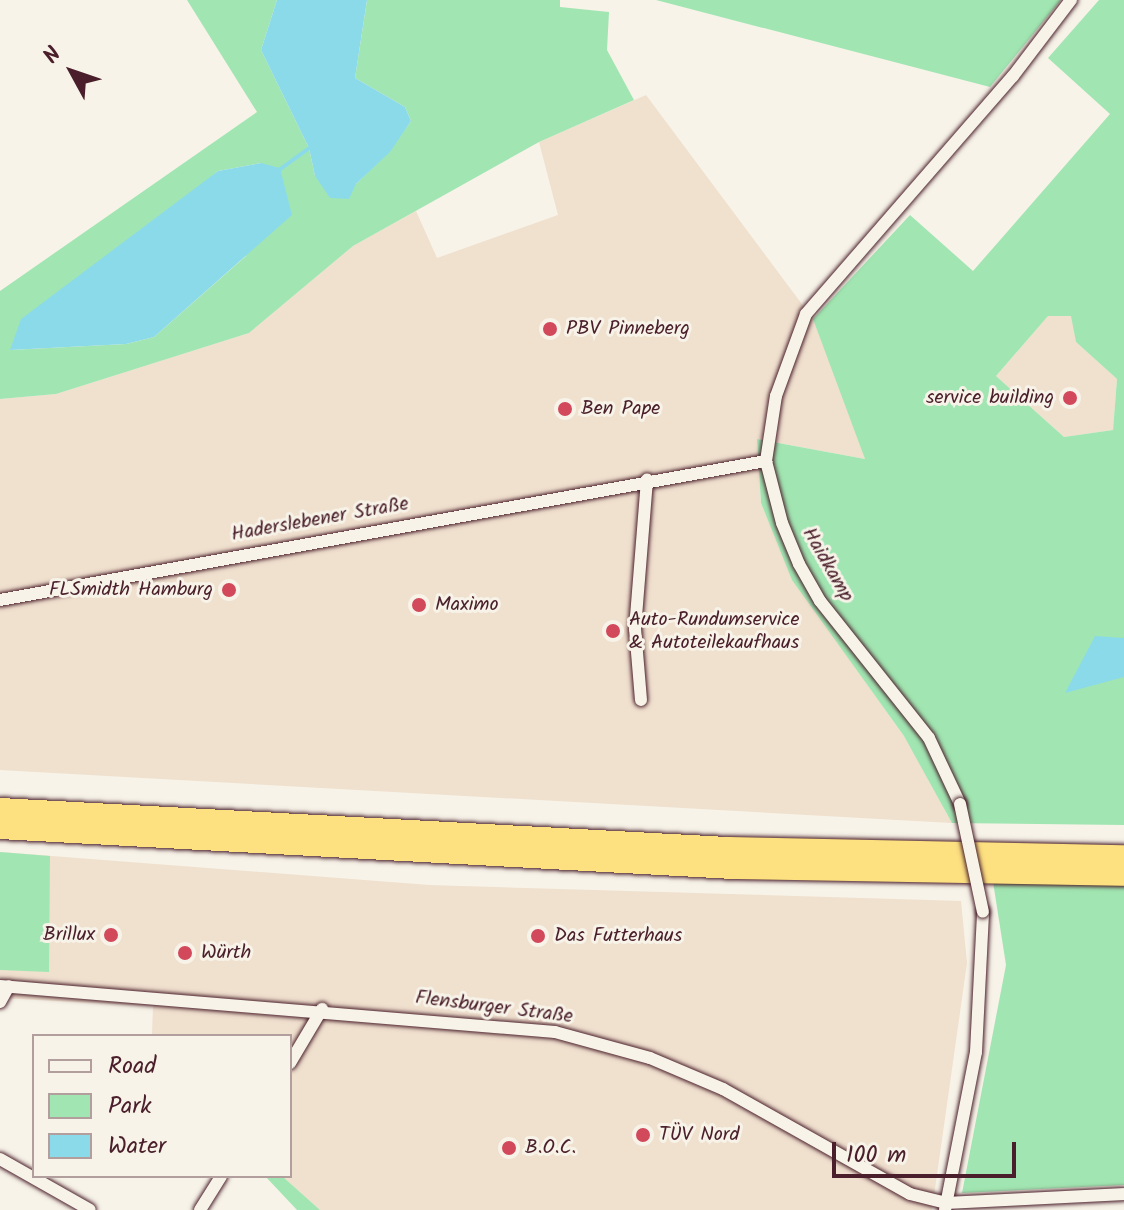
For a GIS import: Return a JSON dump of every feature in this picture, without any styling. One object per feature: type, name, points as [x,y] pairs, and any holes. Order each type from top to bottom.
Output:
[{"type":"highway","points":[[0,809],[728,848],[1124,856]]},
{"type":"highway","points":[[0,828],[718,867],[1124,875]]},
{"type":"street","name":"Haidkamp","points":[[946,1206],[976,1052],[983,912],[960,804],[929,738],[820,601],[799,564],[782,523],[766,461],[776,396],[806,314],[1013,76],[1071,0]]},
{"type":"street","name":"Haderslebener Straße","points":[[0,600],[647,479],[766,461]]},
{"type":"street","points":[[641,700],[635,629],[647,479]]},
{"type":"street","points":[[0,1002],[5,986]]},
{"type":"street","name":"Flensburger Straße","points":[[5,986],[322,1009],[555,1032],[629,1052],[723,1089],[910,1194],[946,1206],[1124,1194]]},
{"type":"street","points":[[292,1060],[322,1009]]},
{"type":"street","points":[[0,1159],[32,1177]]},
{"type":"street","points":[[34,1178],[90,1210]]},
{"type":"street","points":[[200,1210],[220,1178]]},
{"type":"shaded area","points":[[646,95],[813,319],[840,381],[865,459],[757,439],[761,503],[793,580],[909,743],[952,823],[0,770],[0,399],[56,394],[249,333],[353,246],[416,211],[437,258],[558,215],[539,142]]},
{"type":"shaded area","points":[[1048,316],[1072,316],[1076,342],[1117,379],[1113,430],[1064,437],[996,376]]},
{"type":"shaded area","points":[[0,852],[429,885],[961,901],[967,963],[932,1210],[320,1210],[284,1178],[292,1178],[292,1034],[152,1034],[153,1006],[0,998]]},
{"type":"green space","points":[[187,0],[277,0],[261,50],[309,148],[315,176],[356,184],[389,152],[411,121],[405,107],[355,78],[367,0],[560,0],[560,7],[609,12],[607,50],[634,100],[539,142],[353,246],[249,333],[56,394],[0,399],[0,291],[257,112]],"holes":[[[261,163],[246,256],[154,337],[126,344],[10,350],[218,171]]]},
{"type":"green space","points":[[656,0],[1061,0],[990,87]]},
{"type":"green space","points":[[1099,0],[1124,0],[1124,825],[952,823],[904,736],[792,580],[761,503],[757,439],[865,459],[813,319],[910,215],[973,271],[1110,114],[1048,58]],"holes":[[[1048,316],[1071,316],[1076,342],[1117,379],[1113,430],[1064,437],[996,376]]]},
{"type":"green space","points":[[0,852],[50,856],[49,972],[0,970]]},
{"type":"green space","points":[[993,882],[1124,885],[1124,1185],[962,1193],[1006,965]]},
{"type":"green space","points":[[267,1178],[284,1178],[320,1210],[297,1210]]},
{"type":"water","points":[[277,0],[367,0],[355,78],[405,107],[411,121],[390,152],[356,184],[349,199],[330,198],[315,176],[309,148],[261,50]]},
{"type":"water","points":[[261,163],[280,168],[292,215],[154,337],[126,344],[10,350],[21,319],[218,171]]},
{"type":"water","points":[[1095,636],[1124,638],[1124,677],[1065,693]]},
{"type":"waterway","points":[[279,170],[309,148]]},
{"type":"place","name":"PBV Pinneberg","points":[[550,329]]},
{"type":"place","name":"service building","points":[[1070,398]]},
{"type":"place","name":"Ben Pape","points":[[565,409]]},
{"type":"place","name":"FLSmidth Hamburg","points":[[229,590]]},
{"type":"place","name":"Maximo","points":[[419,605]]},
{"type":"place","name":"Auto-Rundumservice & Autoteilekaufhaus","points":[[613,631]]},
{"type":"place","name":"Brillux","points":[[111,935]]},
{"type":"place","name":"Das Futterhaus","points":[[538,936]]},
{"type":"place","name":"Würth","points":[[185,953]]},
{"type":"place","name":"TÜV Nord","points":[[643,1135]]},
{"type":"place","name":"B.O.C.","points":[[509,1148]]}]
